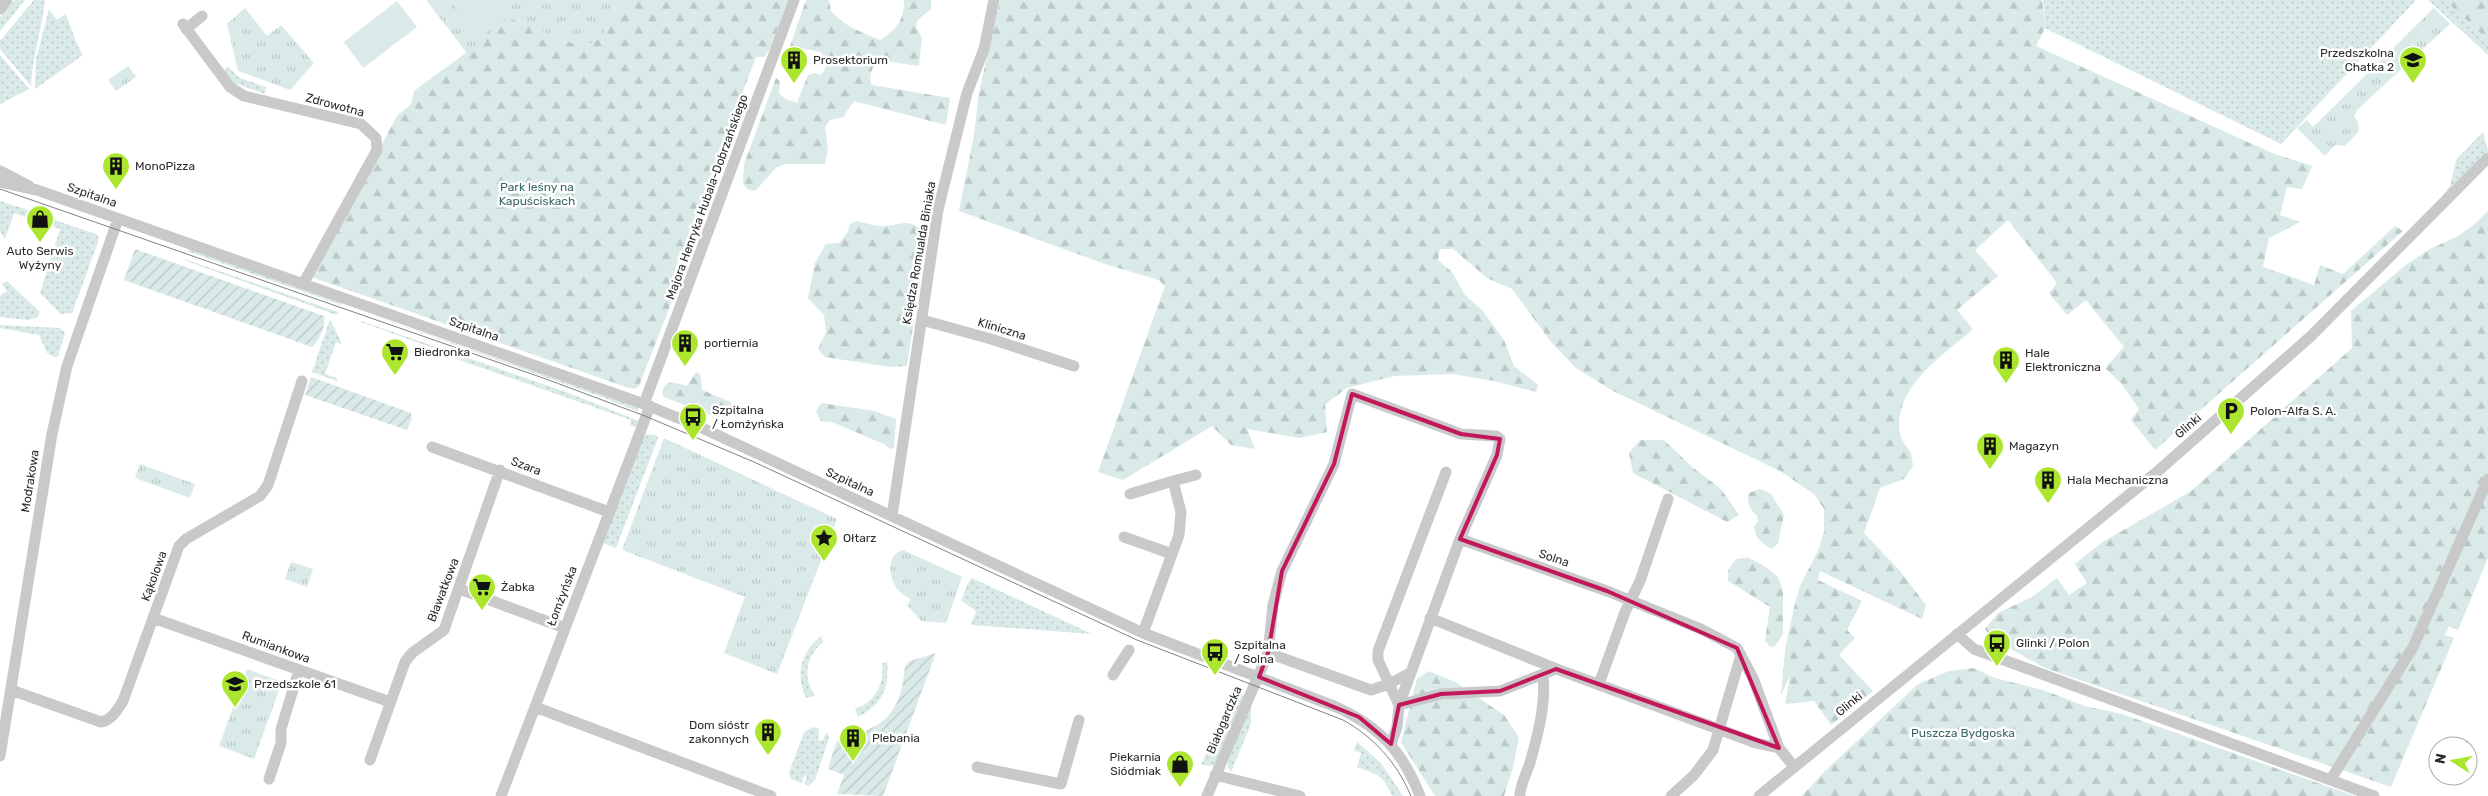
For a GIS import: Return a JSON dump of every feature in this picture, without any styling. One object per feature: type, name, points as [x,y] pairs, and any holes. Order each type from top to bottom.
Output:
[{"type":"street","points":[[0,9],[7,0]]},
{"type":"street","name":"Majora Henryka Hubala-Dobrzańskiego","points":[[647,405],[794,0]]},
{"type":"street","name":"Księdza Romualda Biniaka","points":[[892,516],[938,210],[967,93],[984,49],[994,0]]},
{"type":"street","name":"Zdrowotna","points":[[202,16],[184,26],[230,88],[244,96],[361,124],[376,138],[377,150],[303,284]]},
{"type":"street","name":"Glinki","points":[[1758,796],[2158,470],[2236,403],[2310,336],[2488,158]]},
{"type":"street","name":"Szpitalna","points":[[0,171],[37,190],[647,405],[1143,633],[1348,712],[1375,728],[1391,744],[1407,767],[1420,796]]},
{"type":"street","name":"Szpitalna","points":[[0,182],[37,190]]},
{"type":"street","name":"Modrakowa","points":[[0,756],[40,500],[64,376],[118,219]]},
{"type":"street","name":"Kliniczna","points":[[922,320],[991,339],[1074,366]]},
{"type":"street","name":"Kąkolowa","points":[[11,690],[101,722],[107,721],[123,701],[179,546],[186,538],[260,496],[268,485],[302,380]]},
{"type":"street","name":"Białogardzka","points":[[1207,796],[1268,653],[1273,605],[1282,571],[1334,464],[1352,394],[1460,434],[1496,436],[1500,439],[1497,455],[1460,539]]},
{"type":"street","name":"Łomżyńska","points":[[501,796],[609,512],[647,405]]},
{"type":"street","name":"Szara","points":[[432,447],[500,470],[609,512]]},
{"type":"street","name":"Bławatkowa","points":[[370,760],[405,662],[412,653],[444,630],[460,589],[500,470]]},
{"type":"street","points":[[1399,705],[1378,660],[1378,651],[1446,472]]},
{"type":"street","points":[[1130,494],[1196,475]]},
{"type":"street","points":[[2331,779],[2413,647],[2488,479]]},
{"type":"street","points":[[1143,633],[1181,525],[1181,512],[1173,481]]},
{"type":"street","points":[[1600,684],[1625,612],[1640,581],[1668,499]]},
{"type":"street","points":[[1124,537],[1172,554]]},
{"type":"street","points":[[1391,744],[1397,726],[1399,705],[1460,539]]},
{"type":"street","name":"Solna","points":[[1460,539],[1631,601],[1719,638],[1737,648],[1753,678],[1779,748],[1794,767]]},
{"type":"street","points":[[460,589],[565,628]]},
{"type":"street","name":"Rumiankowa","points":[[153,618],[390,702]]},
{"type":"street","points":[[1430,618],[1556,669],[1756,744],[1779,748]]},
{"type":"street","points":[[1956,634],[1974,649],[2374,796]]},
{"type":"street","points":[[1113,675],[1129,650]]},
{"type":"street","points":[[1268,653],[1370,690],[1389,684],[1410,673]]},
{"type":"street","points":[[1670,796],[1704,764],[1720,730],[1741,655]]},
{"type":"street","points":[[1399,705],[1441,694],[1500,692],[1556,669]]},
{"type":"street","points":[[269,779],[282,743],[280,729],[299,670]]},
{"type":"street","points":[[1520,796],[1519,792],[1525,781],[1541,720],[1544,675]]},
{"type":"street","points":[[535,707],[772,796]]},
{"type":"street","points":[[977,767],[1061,784],[1079,720]]},
{"type":"street","points":[[1215,775],[1300,796]]},
{"type":"highlighted area","points":[[1352,394],[1461,434],[1500,439],[1497,455],[1460,539],[1607,591],[1737,648],[1779,748],[1556,669],[1500,691],[1441,694],[1399,705],[1391,744],[1359,717],[1259,677],[1268,653],[1282,571],[1334,464]]},
{"type":"green space","points":[[15,0],[25,0],[0,31],[0,17]]},
{"type":"green space","points":[[34,0],[45,0],[33,64],[31,86],[0,49],[0,41]]},
{"type":"green space","points":[[426,0],[623,0],[610,17],[602,37],[592,43],[572,43],[512,19],[467,53]]},
{"type":"green space","points":[[451,0],[494,0],[508,17],[478,38]]},
{"type":"green space","name":"Park leśny na Kapuściskach","points":[[623,0],[788,0],[770,49],[764,57],[756,57],[672,278],[672,301],[639,386],[635,389],[626,387],[311,277],[397,116],[411,104],[414,91],[512,19],[572,43],[602,37],[610,17]]},
{"type":"green space","points":[[806,0],[829,0],[832,12],[847,25],[881,40],[899,23],[903,13],[904,0],[931,0],[931,9],[917,21],[916,27],[922,38],[919,66],[884,61],[876,62],[870,79],[872,85],[950,98],[946,125],[854,101],[843,117],[830,120],[825,127],[828,148],[825,164],[786,164],[777,167],[755,191],[747,189],[743,183],[744,164],[776,78],[780,81],[779,94],[797,103],[808,75],[815,73],[821,75],[826,67],[822,53],[790,46]]},
{"type":"green space","points":[[1000,0],[2042,0],[2045,28],[2036,46],[2272,153],[2312,166],[2302,189],[2287,187],[2280,215],[2300,222],[2269,238],[2263,267],[2314,285],[2320,265],[2343,274],[2395,226],[2403,231],[2155,450],[2131,420],[2139,409],[2121,383],[2105,368],[2124,347],[2086,300],[2067,315],[2049,293],[2057,283],[2008,220],[1975,250],[1998,276],[1957,310],[1973,329],[1922,374],[1911,388],[1904,402],[1900,417],[1900,434],[1911,453],[1913,466],[1904,479],[1880,488],[1864,533],[1900,571],[1926,605],[1922,619],[1820,571],[1818,580],[1862,601],[1847,630],[1855,638],[1839,655],[1873,691],[1831,725],[1814,701],[1785,704],[1790,676],[1781,695],[1785,650],[1795,603],[1800,586],[1818,551],[1824,532],[1824,509],[1814,494],[1780,471],[1613,391],[1576,368],[1552,343],[1512,289],[1487,278],[1453,249],[1440,249],[1438,260],[1452,272],[1465,295],[1482,310],[1504,340],[1514,366],[1538,385],[1536,392],[1494,381],[1452,374],[1394,376],[1347,388],[1325,404],[1327,432],[1300,438],[1247,429],[1255,449],[1231,445],[1212,426],[1123,480],[1098,472],[1165,286],[1159,280],[1108,265],[959,211],[974,135],[979,92]]},
{"type":"green space","points":[[2043,0],[2416,0],[2281,144],[2045,28]]},
{"type":"green space","points":[[2428,0],[2488,0],[2488,55]]},
{"type":"green space","points":[[2445,0],[2488,0],[2488,40]]},
{"type":"green space","points":[[397,1],[417,27],[363,68],[344,42]]},
{"type":"green space","points":[[245,8],[267,36],[281,25],[314,63],[290,90],[238,71],[227,24]]},
{"type":"green space","points":[[2434,8],[2450,24],[2357,110],[2354,117],[2358,122],[2359,131],[2345,146],[2335,145],[2325,156],[2297,128],[2307,120],[2313,127]]},
{"type":"green space","points":[[49,9],[57,20],[65,14],[83,55],[35,89],[36,59]]},
{"type":"green space","points":[[0,55],[29,89],[0,104]]},
{"type":"green space","points":[[128,66],[136,77],[116,91],[108,80]]},
{"type":"green space","points":[[228,67],[240,78],[266,87],[265,94],[234,83],[222,72]]},
{"type":"green space","points":[[2483,132],[2488,151],[2439,200],[2450,186],[2456,160]]},
{"type":"green space","points":[[0,201],[28,210],[25,217],[14,213],[5,239],[0,231]]},
{"type":"green space","points":[[2488,211],[2488,558],[2458,630],[2449,626],[2445,635],[2454,638],[2391,787],[2045,668],[1991,638],[1985,629],[1998,613],[2032,597],[2057,578],[2069,595],[2087,583],[2075,564],[2101,543],[2190,492],[2352,348],[2351,311],[2406,265],[2428,250],[2458,236],[2475,224]]},
{"type":"green space","points":[[35,213],[98,235],[98,242],[72,313],[61,314],[40,293],[60,229],[33,219]]},
{"type":"green space","points":[[857,221],[882,226],[909,223],[925,233],[925,246],[907,366],[890,367],[825,357],[818,349],[826,332],[824,315],[808,298],[815,263],[826,244],[839,243],[847,233],[850,224]]},
{"type":"green space","points":[[135,249],[324,316],[320,337],[312,347],[124,280]]},
{"type":"green space","points":[[190,249],[342,302],[341,305],[187,251]]},
{"type":"green space","points":[[184,260],[338,312],[337,315]]},
{"type":"green space","points":[[7,281],[40,312],[38,317],[29,320],[0,317],[0,296],[7,291],[2,284]]},
{"type":"green space","points":[[366,313],[637,407],[639,412],[607,399]]},
{"type":"green space","points":[[330,319],[342,344],[336,342],[325,374],[337,378],[337,381],[312,372]]},
{"type":"green space","points":[[361,321],[566,392],[639,421],[636,427],[630,425],[631,420],[451,357],[445,358],[436,349]]},
{"type":"green space","points":[[0,325],[60,328],[65,333],[58,356],[54,357],[47,353],[39,335],[0,328]]},
{"type":"green space","points":[[696,372],[700,374],[702,390],[731,402],[732,407],[726,414],[711,415],[664,397],[662,392],[666,384],[672,383],[687,386]]},
{"type":"green space","points":[[311,377],[411,413],[412,419],[407,430],[305,395]]},
{"type":"green space","points":[[821,403],[874,411],[896,419],[894,448],[890,449],[884,444],[832,422],[821,421],[816,411]]},
{"type":"green space","points":[[643,434],[656,435],[658,438],[616,548],[603,543]]},
{"type":"green space","points":[[664,438],[837,519],[777,674],[724,653],[745,597],[622,550]]},
{"type":"green space","points":[[1640,440],[1664,440],[1691,466],[1721,489],[1739,515],[1727,522],[1633,473],[1629,453]]},
{"type":"green space","points":[[140,464],[195,484],[190,498],[135,478]]},
{"type":"green space","points":[[1760,489],[1771,494],[1784,515],[1778,543],[1772,549],[1762,543],[1756,535],[1754,527],[1758,522],[1757,516],[1748,503],[1749,493]]},
{"type":"green space","points":[[903,550],[962,577],[946,623],[921,621],[907,605],[911,600],[893,582],[890,566],[894,556]]},
{"type":"green space","points":[[1749,558],[1764,566],[1778,577],[1783,590],[1783,634],[1775,646],[1770,647],[1765,640],[1770,607],[1728,581],[1728,570],[1736,559]]},
{"type":"green space","points":[[291,562],[313,569],[307,587],[285,579]]},
{"type":"green space","points":[[972,578],[1092,634],[971,625],[976,611],[961,600]]},
{"type":"green space","points":[[821,636],[823,642],[810,660],[807,674],[808,682],[815,696],[806,698],[801,680],[802,664],[809,649]]},
{"type":"green space","points":[[936,653],[883,796],[837,794],[844,775],[828,769],[837,742],[845,736],[865,731],[884,720],[896,705],[902,687],[905,666],[910,661]]},
{"type":"green space","points":[[887,662],[887,680],[882,695],[873,707],[858,717],[855,709],[873,697],[882,678],[882,663]]},
{"type":"green space","name":"Puszcza Bydgoska","points":[[1973,668],[1995,678],[2043,690],[2085,706],[2122,714],[2355,796],[1802,796],[1823,773],[1918,684],[1949,671]]},
{"type":"green space","points":[[247,669],[282,682],[254,759],[219,746]]},
{"type":"green space","points":[[1429,671],[1455,682],[1504,715],[1519,738],[1504,796],[1435,796],[1401,742],[1417,679]]},
{"type":"green space","points":[[1235,692],[1245,696],[1214,766],[1201,765]]},
{"type":"green space","points":[[1251,706],[1251,724],[1231,772],[1228,767],[1228,758]]},
{"type":"green space","points":[[813,727],[819,729],[818,740],[822,741],[827,732],[829,738],[815,780],[808,786],[804,784],[807,777],[804,776],[802,783],[791,779],[789,773],[804,732]]},
{"type":"green space","points":[[1357,742],[1381,763],[1403,796],[1392,796],[1383,779],[1357,767],[1361,753],[1354,750]]},
{"type":"tram line","points":[[0,189],[546,379],[645,416],[754,462],[1137,640],[1343,720],[1365,734],[1392,762],[1411,796]]},
{"type":"place","name":"Prosektorium","points":[[794,84]]},
{"type":"place","name":"Przedszkolna Chatka 2","points":[[2413,84]]},
{"type":"place","name":"MonoPizza","points":[[116,190]]},
{"type":"place","name":"Auto Serwis Wyżyny","points":[[40,243]]},
{"type":"place","name":"portiernia","points":[[685,367]]},
{"type":"place","name":"Biedronka","points":[[395,376]]},
{"type":"place","name":"Hale Elektroniczna","points":[[2006,384]]},
{"type":"place","name":"Polon-Alfa S. A.","points":[[2231,435]]},
{"type":"place","name":"Szpitalna / Łomżyńska","points":[[693,441]]},
{"type":"place","name":"Magazyn","points":[[1990,470]]},
{"type":"place","name":"Hala Mechaniczna","points":[[2048,504]]},
{"type":"place","name":"Ołtarz","points":[[824,562]]},
{"type":"place","name":"Żabka","points":[[482,611]]},
{"type":"place","name":"Glinki / Polon","points":[[1997,667]]},
{"type":"place","name":"Szpitalna / Solna","points":[[1215,676]]},
{"type":"place","name":"Przedszkole 61","points":[[235,708]]},
{"type":"place","name":"Dom sióstr zakonnych","points":[[768,756]]},
{"type":"place","name":"Plebania","points":[[853,762]]},
{"type":"place","name":"Piekarnia Siódmiak","points":[[1180,788]]}]
